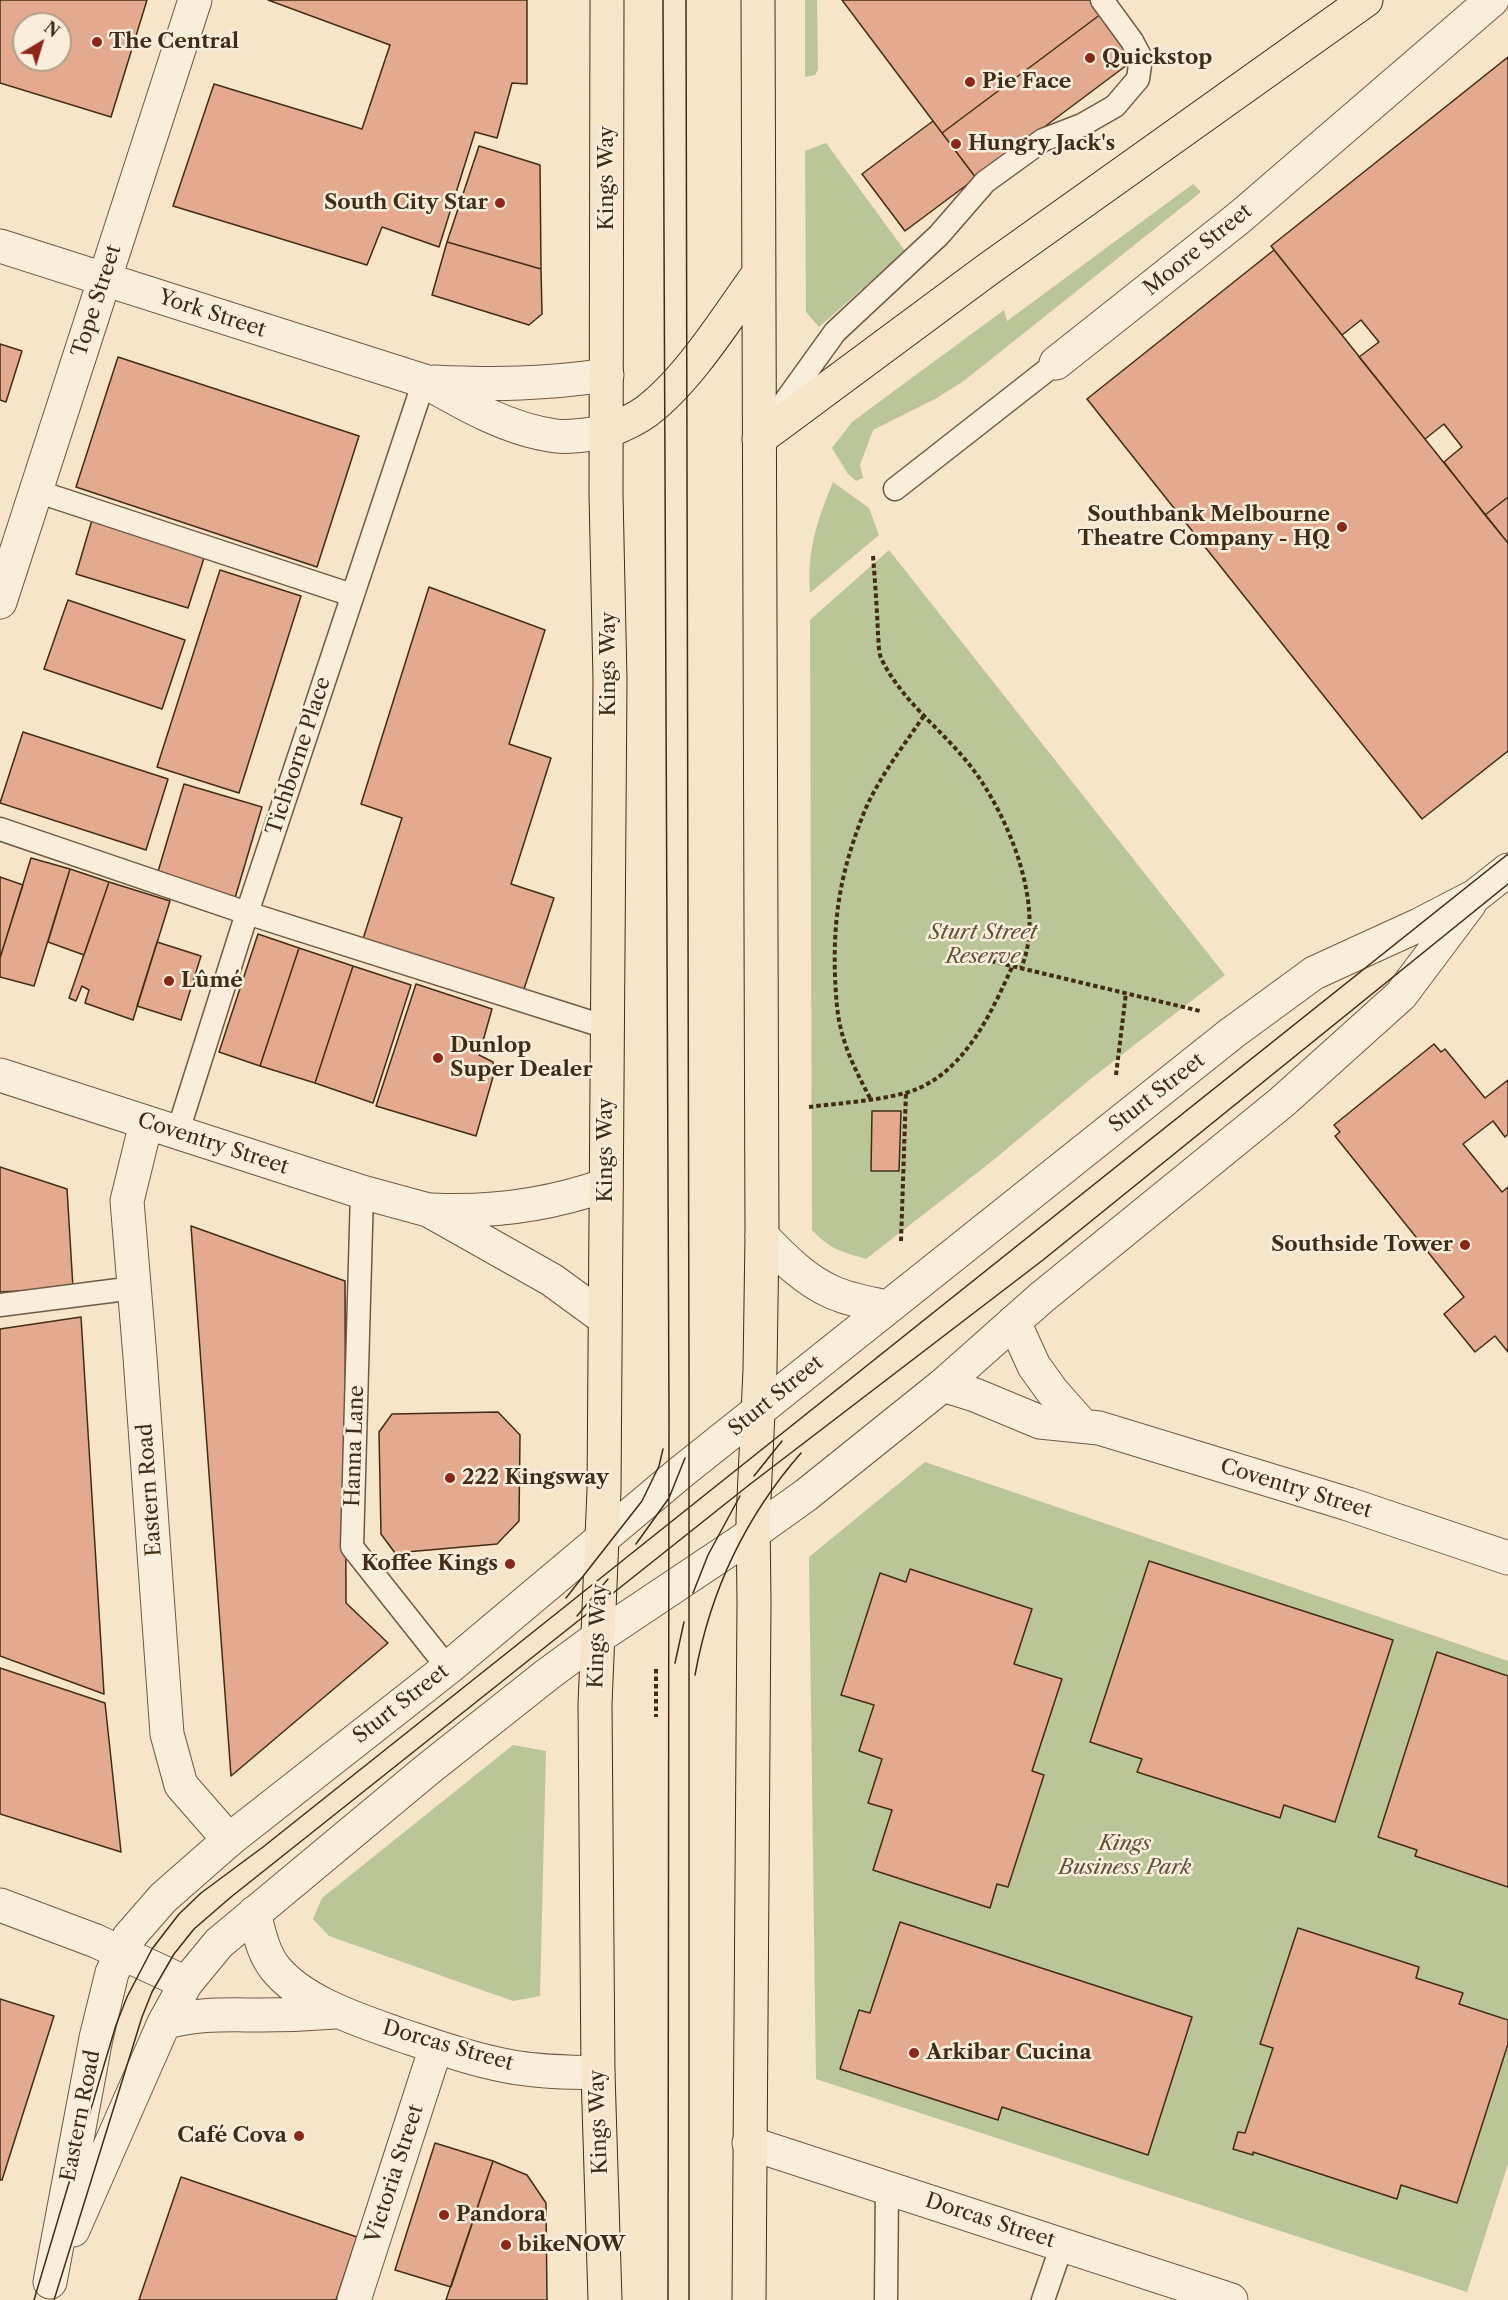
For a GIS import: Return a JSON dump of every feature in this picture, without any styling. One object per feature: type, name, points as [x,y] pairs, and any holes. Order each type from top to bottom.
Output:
[{"type":"highway","name":"Kings Way","points":[[604,2300],[598,2073],[595,1704],[603,1537],[610,680],[606,432],[607,0]]},
{"type":"highway","points":[[749,2300],[753,1533],[759,1410],[762,1236],[758,0]]},
{"type":"highway","points":[[759,439],[996,263],[1366,0]]},
{"type":"highway","points":[[606,432],[628,423],[647,411],[675,385],[759,273]]},
{"type":"street","name":"Tope Street","points":[[0,602],[195,0]]},
{"type":"street","name":"Moore Street","points":[[1056,363],[1240,217],[1492,0]]},
{"type":"street","name":"York Street","points":[[0,246],[424,381],[484,412],[533,430],[566,437],[606,432]]},
{"type":"street","name":"York Street","points":[[424,381],[554,383],[607,375]]},
{"type":"street","name":"Sturt Street","points":[[121,1952],[132,1933],[163,1898],[229,1840],[448,1668],[603,1537],[759,1410],[1232,1033],[1314,973],[1419,925],[1475,896],[1508,870]]},
{"type":"street","name":"Sturt Street","points":[[186,1983],[219,1943],[428,1769],[597,1638],[822,1484],[1282,1102],[1401,995],[1475,896]]},
{"type":"street","name":"Coventry Street","points":[[0,1075],[362,1192],[428,1210],[478,1211],[529,1206],[568,1198],[606,1185]]},
{"type":"street","name":"Eastern Road","points":[[146,1123],[127,1201],[166,1734],[181,1785],[229,1840]]},
{"type":"street","name":"Coventry Street","points":[[428,1210],[552,1280],[604,1318]]},
{"type":"street","points":[[762,1236],[777,1252],[820,1286],[839,1295],[887,1307]]},
{"type":"street","points":[[1014,1323],[1034,1366],[1052,1391],[1082,1425]]},
{"type":"street","name":"Coventry Street","points":[[943,1385],[967,1392],[1040,1422],[1100,1428],[1348,1504],[1508,1558]]},
{"type":"street","points":[[0,1905],[121,1952],[186,1983]]},
{"type":"street","name":"Dorcas Street","points":[[254,1913],[260,1938],[274,1967],[292,1984],[335,2012],[436,2047],[508,2066],[544,2071],[598,2073]]},
{"type":"street","name":"Eastern Road","points":[[47,2291],[96,2038],[112,1972],[121,1952]]},
{"type":"street","name":"Eastern Road","points":[[47,2291],[164,2023],[186,1983]]},
{"type":"street","name":"Dorcas Street","points":[[164,2023],[189,2016],[214,2013],[285,2015],[335,2012]]},
{"type":"street","name":"Victoria Street","points":[[354,2300],[436,2047]]},
{"type":"street","name":"Dorcas Street","points":[[749,2143],[1231,2300]]},
{"type":"lane","points":[[759,439],[835,332],[939,235],[985,183],[1043,140],[1082,125],[1115,106],[1138,79],[1141,58],[1132,41],[1102,0]]},
{"type":"lane","name":"Moore Street","points":[[895,489],[1056,363]]},
{"type":"lane","name":"Tichborne Place","points":[[178,1131],[351,595],[424,381]]},
{"type":"lane","points":[[36,491],[351,595]]},
{"type":"lane","points":[[0,829],[248,913],[606,1027]]},
{"type":"lane","name":"Hanna Lane","points":[[362,1192],[352,1547],[448,1668]]},
{"type":"lane","points":[[0,1305],[134,1288]]},
{"type":"lane","points":[[886,2300],[887,2188]]},
{"type":"lane","points":[[1043,2300],[1062,2245]]},
{"type":"path","points":[[873,556],[880,658],[923,717],[973,769],[1001,816],[1014,848],[1028,899],[1031,926],[1028,953],[1021,968]]},
{"type":"path","points":[[870,1098],[854,1068],[836,1008],[834,944],[836,914],[841,883],[864,813],[890,766],[923,717]]},
{"type":"path","points":[[991,961],[1200,1011]]},
{"type":"path","points":[[809,1107],[906,1092],[942,1074],[971,1044],[998,999],[1013,965]]},
{"type":"path","points":[[1116,1075],[1126,993]]},
{"type":"path","points":[[902,1241],[906,1092]]},
{"type":"path","points":[[656,1669],[656,1717]]},
{"type":"green space","points":[[805,0],[817,0],[818,70],[815,75],[805,77]]},
{"type":"green space","points":[[826,143],[905,251],[819,327],[806,312],[805,151]]},
{"type":"green space","points":[[1193,184],[1201,192],[965,380],[937,398],[873,430],[860,465],[863,478],[856,481],[848,474],[832,448],[852,422],[1004,310],[1007,321]]},
{"type":"green space","points":[[833,482],[869,508],[879,535],[810,593],[809,577],[814,536]]},
{"type":"green space","name":"Sturt Street Reserve","points":[[889,550],[1225,975],[1093,1077],[991,1162],[866,1259],[836,1249],[812,1230],[810,620]]},
{"type":"green space","name":"Kings Business Park","points":[[925,1462],[1508,1661],[1508,2164],[1467,2292],[816,2079],[809,1557]]},
{"type":"green space","points":[[513,1745],[546,1751],[540,1996],[513,2001],[329,1936],[313,1919],[322,1898]]},
{"type":"building","name":"The Central","points":[[0,0],[147,0],[111,117],[0,83]]},
{"type":"building","points":[[268,0],[527,0],[527,84],[512,83],[497,138],[475,132],[439,247],[382,227],[367,265],[173,206],[214,84],[362,129],[390,45]]},
{"type":"building","points":[[842,0],[1090,0],[1101,14],[942,133]]},
{"type":"building","points":[[1101,14],[1135,59],[976,178],[942,133]]},
{"type":"building","points":[[1508,57],[1508,497],[1485,515],[1444,462],[1462,447],[1444,424],[1425,439],[1359,357],[1379,342],[1361,320],[1342,335],[1271,246]]},
{"type":"building","points":[[933,121],[976,178],[905,231],[862,174]]},
{"type":"building","name":"South City Star","points":[[479,146],[540,165],[541,269],[447,242]]},
{"type":"building","points":[[447,242],[541,269],[542,314],[529,325],[432,295]]},
{"type":"building","name":"Southbank Melbourne Theatre Company - HQ","points":[[1274,250],[1508,543],[1508,751],[1422,819],[1087,399]]},
{"type":"building","points":[[0,344],[22,351],[6,402],[0,400]]},
{"type":"building","points":[[118,357],[359,436],[317,567],[76,487]]},
{"type":"building","points":[[1508,497],[1508,543],[1485,515]]},
{"type":"building","points":[[92,520],[205,555],[188,608],[76,574]]},
{"type":"building","points":[[220,570],[301,596],[239,793],[157,767]]},
{"type":"building","points":[[429,587],[545,630],[509,744],[551,758],[511,884],[554,898],[522,995],[362,942],[402,818],[361,804]]},
{"type":"building","points":[[68,600],[185,640],[162,709],[44,669]]},
{"type":"building","points":[[23,732],[168,779],[146,850],[0,803]]},
{"type":"building","points":[[184,784],[262,807],[235,898],[157,875]]},
{"type":"building","points":[[31,858],[70,869],[34,986],[0,977],[0,958]]},
{"type":"building","points":[[70,869],[109,882],[84,955],[48,942]]},
{"type":"building","points":[[0,877],[23,885],[0,958]]},
{"type":"building","points":[[109,882],[170,901],[133,1020],[85,1003],[89,990],[82,986],[76,1001],[69,998]]},
{"type":"building","points":[[258,934],[299,948],[260,1066],[219,1052]]},
{"type":"building","name":"Lûmé","points":[[157,942],[201,956],[181,1020],[137,1006]]},
{"type":"building","points":[[299,948],[353,966],[315,1083],[260,1066]]},
{"type":"building","points":[[353,966],[411,985],[373,1103],[315,1083]]},
{"type":"building","name":"Dunlop Super Dealer","points":[[416,984],[492,1009],[479,1055],[493,1062],[495,1070],[476,1136],[376,1106]]},
{"type":"building","name":"Southside Tower","points":[[1434,1044],[1441,1052],[1445,1049],[1485,1098],[1508,1080],[1508,1134],[1505,1137],[1493,1121],[1463,1144],[1502,1192],[1508,1187],[1508,1352],[1495,1336],[1475,1352],[1444,1314],[1464,1297],[1335,1136],[1340,1132],[1334,1125]]},
{"type":"building","points":[[872,1111],[901,1111],[899,1171],[871,1171]]},
{"type":"building","points":[[0,1167],[67,1189],[73,1288],[0,1292]]},
{"type":"building","points":[[191,1226],[345,1281],[346,1603],[388,1643],[231,1776]]},
{"type":"building","points":[[81,1317],[104,1694],[0,1656],[0,1329]]},
{"type":"building","name":"222 Kingsway","points":[[498,1412],[520,1435],[519,1521],[497,1544],[395,1553],[381,1534],[379,1432],[392,1414]]},
{"type":"building","points":[[1149,1561],[1393,1640],[1335,1822],[1284,1805],[1280,1818],[1137,1772],[1142,1759],[1090,1742]]},
{"type":"building","points":[[910,1569],[1032,1609],[1014,1664],[1062,1679],[1032,1771],[1044,1775],[1008,1887],[997,1884],[990,1908],[873,1870],[892,1810],[868,1803],[882,1759],[859,1751],[874,1705],[841,1695],[880,1573],[906,1582]]},
{"type":"building","points":[[1437,1652],[1508,1676],[1508,1887],[1415,1856],[1417,1850],[1378,1837]]},
{"type":"building","points":[[0,1668],[105,1703],[121,1852],[0,1814]]},
{"type":"building","points":[[900,1922],[1192,2017],[1148,2155],[1002,2107],[998,2120],[840,2069],[859,2010],[870,2013]]},
{"type":"building","points":[[1298,1928],[1419,1967],[1416,1978],[1463,1993],[1459,2004],[1508,2020],[1508,2044],[1457,2203],[1401,2185],[1397,2199],[1253,2152],[1253,2155],[1233,2149],[1238,2132],[1245,2133],[1273,2048],[1260,2044]]},
{"type":"building","points":[[0,1999],[54,2016],[2,2180],[0,2180]]},
{"type":"building","name":"Pandora","points":[[435,2143],[493,2161],[451,2287],[395,2270]]},
{"type":"building","name":"bikeNOW","points":[[493,2161],[527,2175],[546,2203],[547,2300],[446,2300]]},
{"type":"building","points":[[181,2177],[357,2237],[336,2300],[139,2300]]},
{"type":"tram line","points":[[663,0],[669,1414],[668,2300]]},
{"type":"tram line","points":[[686,0],[689,2300]]},
{"type":"tram line","points":[[34,2300],[116,2025],[127,1997],[152,1949],[179,1914],[201,1893],[263,1847],[1508,854]]},
{"type":"tram line","points":[[54,2300],[142,2017],[152,1992],[174,1954],[194,1929],[231,1897],[749,1485],[1043,1260],[1508,884]]},
{"type":"tram line","points":[[754,1476],[782,1441]]},
{"type":"tram line","points":[[566,1598],[642,1501],[659,1466],[663,1449]]},
{"type":"tram line","points":[[695,1675],[710,1614],[733,1556],[763,1503],[801,1453]]},
{"type":"tram line","points":[[636,1544],[669,1498],[685,1458]]},
{"type":"tram line","points":[[693,1593],[708,1555],[740,1496]]},
{"type":"tram line","points":[[577,1616],[608,1579]]},
{"type":"tram line","points":[[675,1663],[684,1622]]},
{"type":"place","name":"The Central","points":[[97,42]]},
{"type":"place","name":"Quickstop","points":[[1090,58]]},
{"type":"place","name":"Pie Face","points":[[970,82]]},
{"type":"place","name":"Hungry Jack's","points":[[956,144]]},
{"type":"place","name":"South City Star","points":[[500,203]]},
{"type":"place","name":"Southbank Melbourne Theatre Company - HQ","points":[[1342,527]]},
{"type":"place","name":"Lûmé","points":[[169,981]]},
{"type":"place","name":"Dunlop Super Dealer","points":[[438,1058]]},
{"type":"place","name":"Southside Tower","points":[[1465,1245]]},
{"type":"place","name":"222 Kingsway","points":[[450,1478]]},
{"type":"place","name":"Koffee Kings","points":[[510,1564]]},
{"type":"place","name":"Arkibar Cucina","points":[[914,2053]]},
{"type":"place","name":"Café Cova","points":[[299,2136]]},
{"type":"place","name":"Pandora","points":[[444,2215]]},
{"type":"place","name":"bikeNOW","points":[[506,2245]]}]
